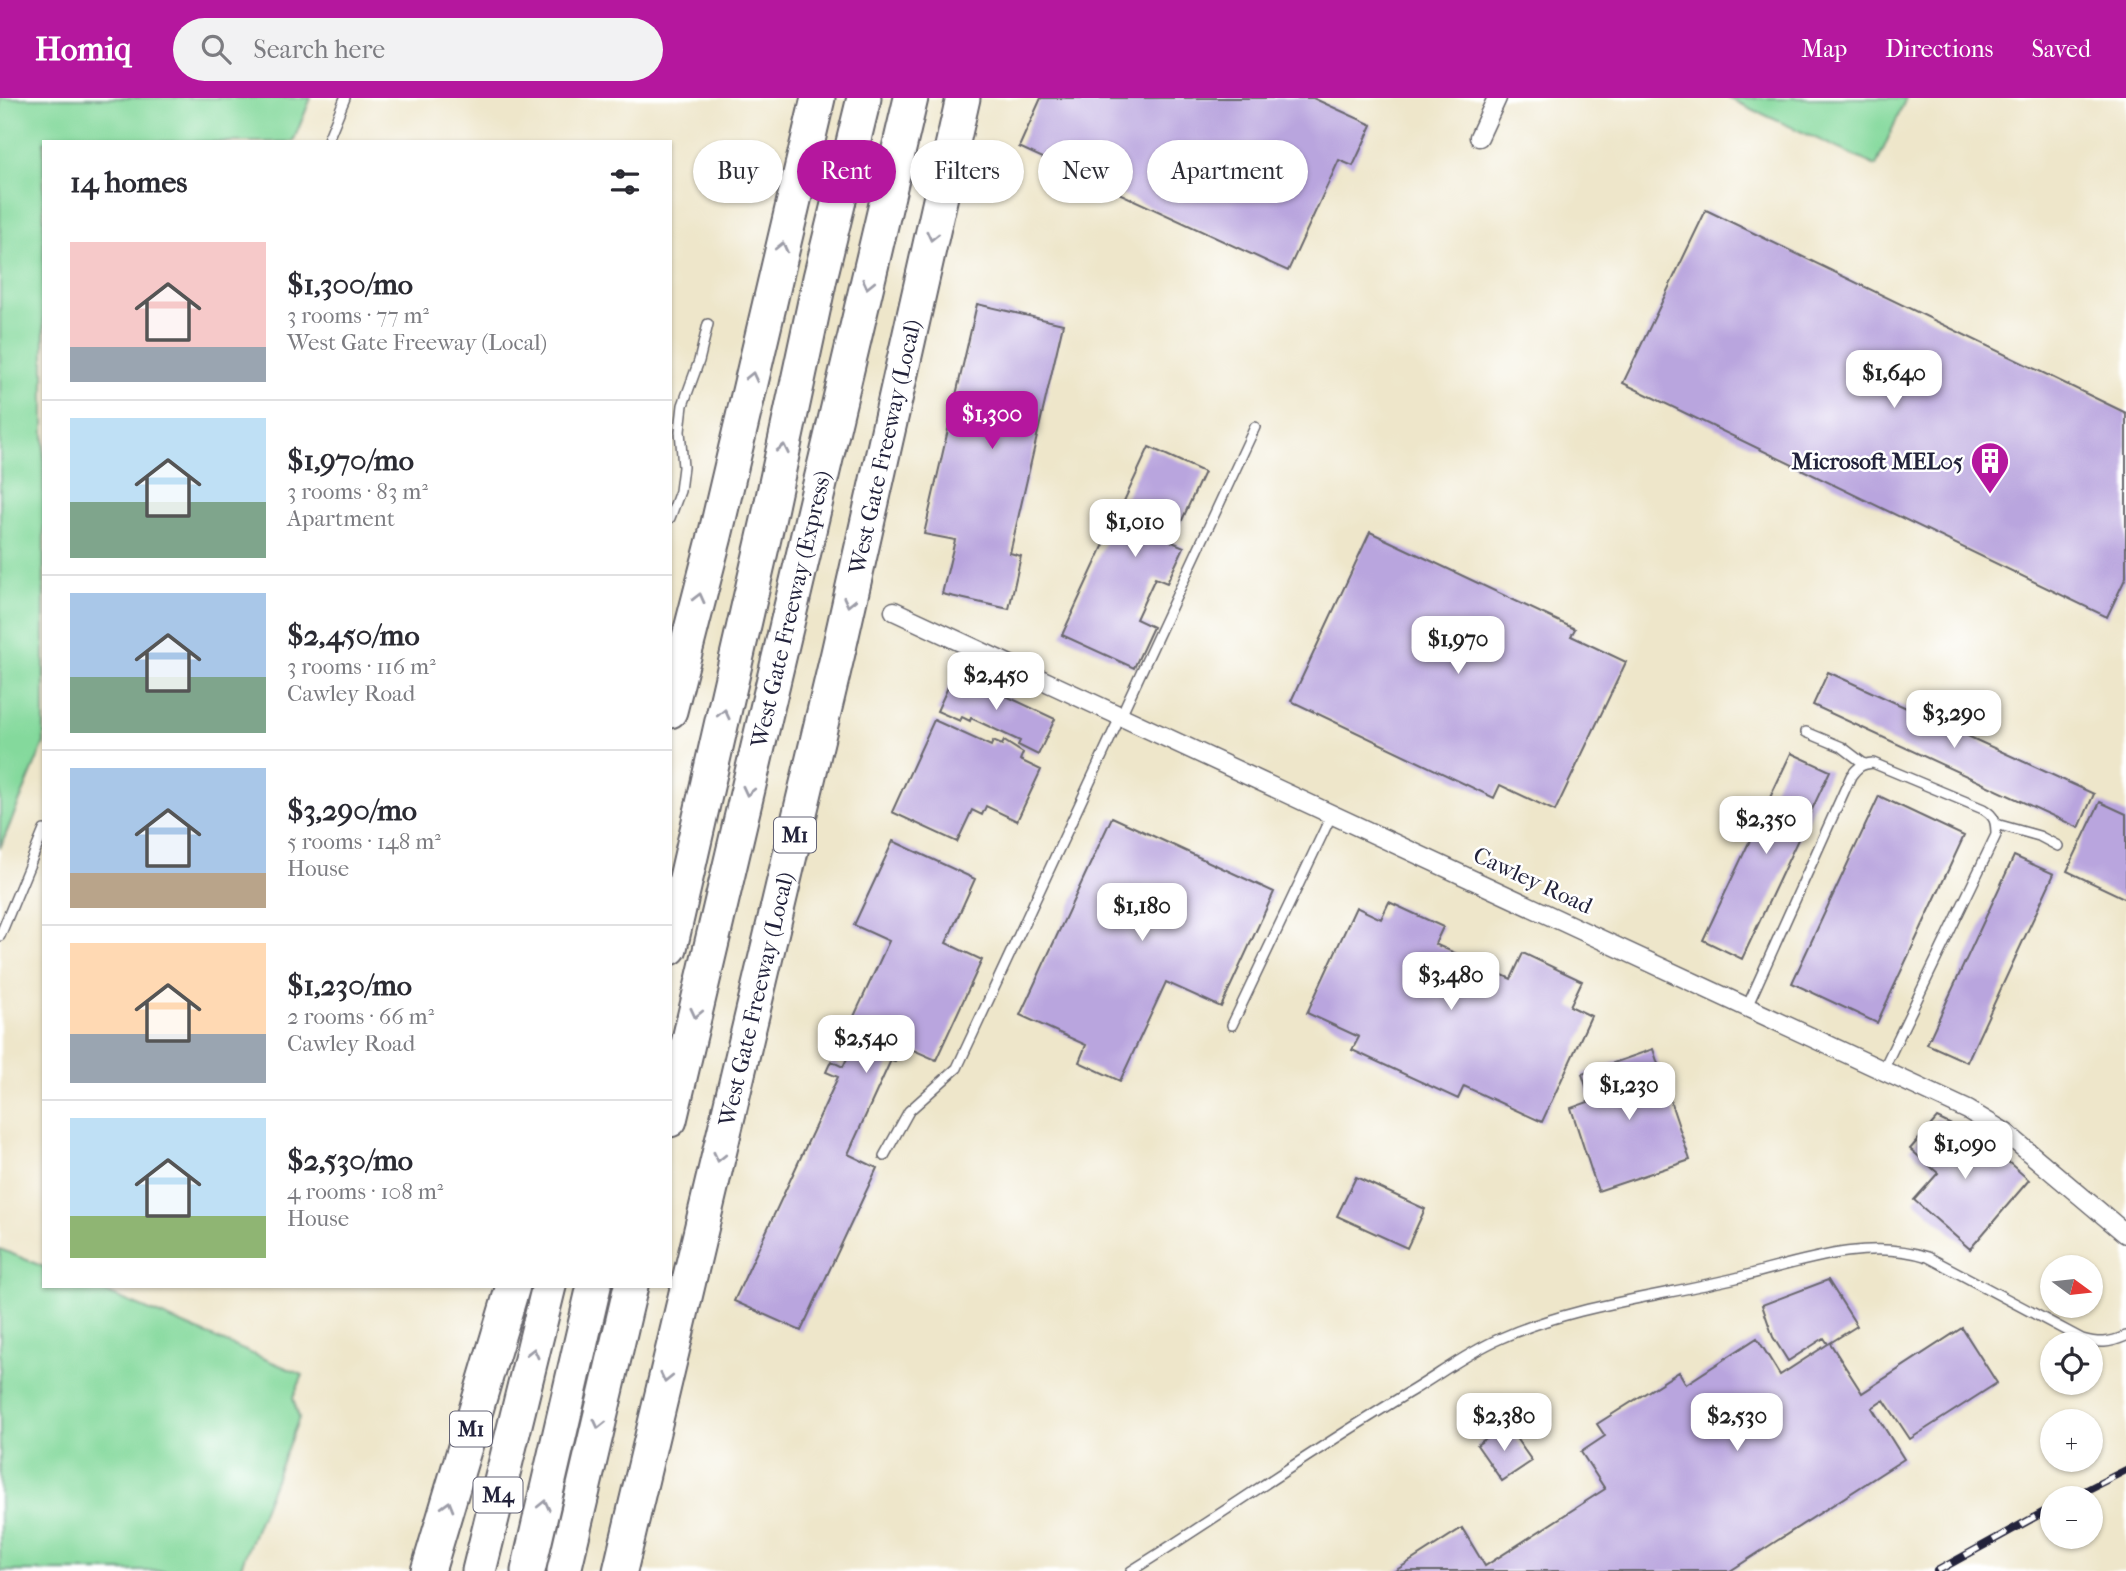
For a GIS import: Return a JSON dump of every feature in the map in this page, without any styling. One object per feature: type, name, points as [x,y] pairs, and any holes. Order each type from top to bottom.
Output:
[{"type":"highway","points":[[672,703],[715,536],[818,98]]},
{"type":"highway","name":"West Gate Freeway (Express)","points":[[672,939],[769,516],[820,278],[864,98]]},
{"type":"highway","name":"West Gate Freeway (Express)","points":[[672,1112],[911,98]]},
{"type":"highway","name":"West Gate Freeway (Local)","points":[[620,1571],[835,667],[963,98]]},
{"type":"highway","name":"M1","points":[[428,1571],[512,1288]]},
{"type":"highway","name":"M4","points":[[479,1571],[549,1288]]},
{"type":"highway","points":[[528,1571],[594,1288]]},
{"type":"highway","points":[[564,1571],[631,1288]]},
{"type":"street","points":[[1479,137],[1497,98]]},
{"type":"street","name":"Cawley Road","points":[[894,611],[1968,1110],[2006,1133],[2126,1234]]},
{"type":"lane","points":[[328,140],[345,98]]},
{"type":"lane","points":[[672,513],[680,491],[683,467],[680,431],[683,405],[699,362],[708,324]]},
{"type":"lane","points":[[884,1156],[909,1111],[957,1068],[1255,427]]},
{"type":"lane","points":[[1806,732],[1842,747],[1863,763],[1873,763],[1983,809],[1991,814],[1996,824],[1996,835],[1883,1070]]},
{"type":"lane","points":[[1747,1007],[1851,776],[1863,763]]},
{"type":"lane","points":[[1232,1025],[1332,814]]},
{"type":"lane","points":[[1996,824],[2039,836],[2058,846]]},
{"type":"lane","points":[[0,936],[41,844]]},
{"type":"lane","points":[[1131,1571],[1329,1440],[1499,1339],[1588,1308],[1717,1283],[1813,1259],[1878,1248],[1906,1250],[1928,1256],[2082,1339],[2099,1344],[2126,1336]]},
{"type":"green space","points":[[0,98],[311,98],[294,140],[42,140],[42,748],[0,848]]},
{"type":"green space","points":[[1728,98],[1906,98],[1876,166]]},
{"type":"green space","points":[[0,1249],[42,1266],[42,1288],[96,1288],[303,1375],[293,1398],[299,1418],[239,1571],[0,1571]]},
{"type":"building","points":[[1041,98],[1313,98],[1372,125],[1353,166],[1339,160],[1288,271],[1133,200],[1133,140],[1038,140],[1038,156],[1024,149],[1022,140]]},
{"type":"building","name":"Microsoft MEL05","points":[[1706,210],[2126,413],[2126,577],[2107,617],[1623,383]]},
{"type":"building","points":[[977,304],[1063,324],[1010,553],[1021,556],[1009,609],[942,594],[955,540],[924,534]]},
{"type":"building","points":[[1149,447],[1204,472],[1172,542],[1184,547],[1167,583],[1155,578],[1136,619],[1153,627],[1134,668],[1062,635]]},
{"type":"building","points":[[1370,532],[1575,629],[1571,636],[1626,662],[1555,811],[1500,785],[1494,798],[1291,701]]},
{"type":"building","points":[[955,672],[1055,719],[1038,755],[1018,745],[1020,741],[971,718],[970,721],[962,717],[960,721],[937,711]]},
{"type":"building","points":[[1828,672],[2094,794],[2079,828],[1813,705]]},
{"type":"building","points":[[934,720],[991,746],[993,741],[1002,745],[1004,741],[1023,753],[1020,760],[1041,770],[1017,821],[986,806],[982,815],[972,810],[957,842],[892,812]]},
{"type":"building","points":[[1791,753],[1830,771],[1742,959],[1703,940]]},
{"type":"building","points":[[1879,796],[1964,836],[1877,1023],[1792,983]]},
{"type":"building","points":[[2100,802],[2126,814],[2126,899],[2067,871]]},
{"type":"building","points":[[1112,817],[1274,892],[1221,1007],[1166,982],[1120,1081],[1079,1062],[1086,1045],[1020,1015]]},
{"type":"building","points":[[893,841],[975,879],[946,943],[982,960],[936,1060],[902,1045],[895,1061],[891,1060],[848,1154],[877,1168],[801,1331],[734,1301],[838,1077],[826,1072],[831,1061],[843,1067],[855,1042],[844,1038],[889,941],[854,925]]},
{"type":"building","points":[[2014,856],[2054,874],[1967,1062],[1927,1044]]},
{"type":"building","points":[[1389,902],[1443,927],[1435,944],[1511,979],[1523,953],[1582,981],[1570,1006],[1591,1016],[1542,1122],[1464,1086],[1458,1099],[1352,1050],[1359,1037],[1307,1013],[1356,907],[1381,919]]},
{"type":"building","points":[[1653,1049],[1690,1160],[1598,1191],[1571,1108],[1591,1101],[1582,1074]]},
{"type":"building","points":[[1937,1118],[1983,1140],[2029,1180],[1970,1249],[1914,1200],[1938,1173],[1910,1149]]},
{"type":"building","points":[[1356,1177],[1425,1209],[1407,1248],[1337,1216]]},
{"type":"building","points":[[1828,1280],[1857,1326],[1830,1343],[1862,1393],[1962,1328],[1997,1383],[1910,1439],[1884,1400],[1872,1408],[1904,1459],[1730,1571],[1395,1571],[1462,1528],[1485,1566],[1605,1489],[1581,1452],[1605,1436],[1597,1424],[1679,1372],[1686,1384],[1757,1338],[1780,1375],[1828,1344],[1824,1338],[1788,1361],[1773,1337],[1762,1305]]},
{"type":"building","points":[[1506,1424],[1532,1461],[1502,1481],[1477,1445]]},
{"type":"railway","points":[[2095,1486],[2126,1470]]},
{"type":"railway","points":[[1937,1571],[2040,1514]]},
{"type":"place","name":"Microsoft MEL05","points":[[1990,495]]}]
